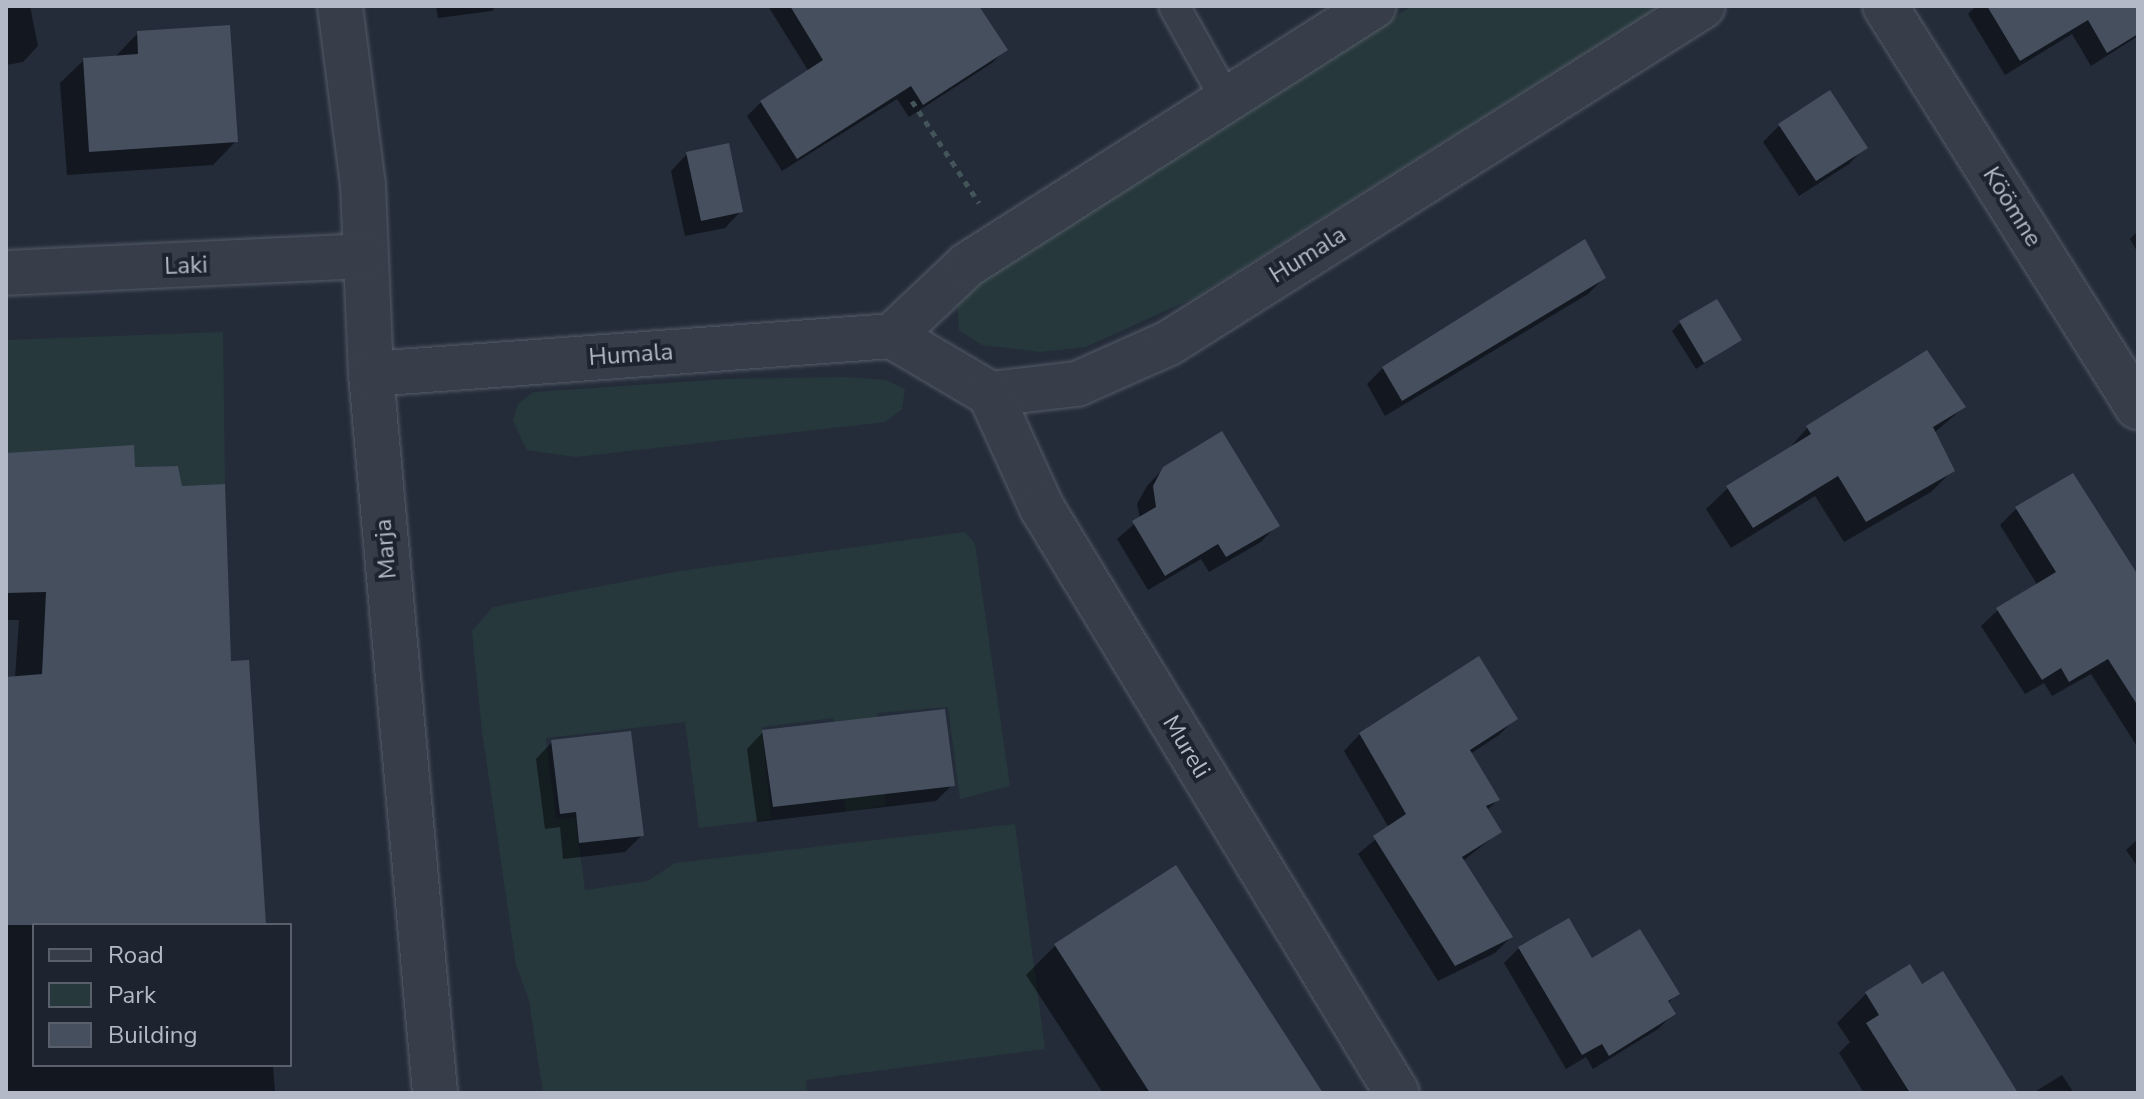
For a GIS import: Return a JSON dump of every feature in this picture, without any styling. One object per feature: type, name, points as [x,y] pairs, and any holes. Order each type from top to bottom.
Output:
[{"type":"street","name":"Marja","points":[[340,6],[363,185],[371,374],[435,1093]]},
{"type":"street","points":[[990,394],[892,336],[967,265],[1373,6]]},
{"type":"street","name":"Humala","points":[[990,394],[1077,384],[1169,343],[1703,6]]},
{"type":"street","name":"Köömne","points":[[1885,6],[2138,407]]},
{"type":"street","name":"Laki","points":[[6,273],[365,256]]},
{"type":"street","name":"Humala","points":[[371,374],[892,336]]},
{"type":"street","name":"Mureli","points":[[990,394],[1042,508],[1397,1093]]},
{"type":"lane","points":[[1174,6],[1226,99]]},
{"type":"path","points":[[912,101],[1004,241]]},
{"type":"green space","points":[[1412,6],[1660,6],[1196,297],[1086,347],[1040,352],[982,345],[959,330],[957,301],[965,287]]},
{"type":"green space","points":[[223,332],[225,484],[182,486],[178,466],[135,467],[6,453],[6,340]]},
{"type":"green space","points":[[845,377],[886,380],[905,389],[902,409],[885,422],[576,457],[527,450],[513,421],[518,404],[533,392],[726,379]]},
{"type":"green space","points":[[965,532],[975,544],[1010,786],[960,799],[948,707],[877,713],[886,805],[846,812],[833,718],[762,727],[771,819],[699,828],[685,722],[546,738],[556,819],[575,817],[585,890],[648,881],[675,863],[1015,824],[1045,1049],[806,1080],[807,1093],[543,1093],[529,1000],[516,965],[482,731],[472,631],[493,607],[680,571]]},
{"type":"building","points":[[790,6],[979,6],[1008,50],[923,105],[911,86],[797,159],[760,101],[823,60]]},
{"type":"building","points":[[1987,6],[2138,6],[2138,34],[2107,53],[2088,20],[2020,61]]},
{"type":"building","points":[[230,25],[238,142],[89,152],[83,58],[138,54],[137,31]]},
{"type":"building","points":[[1830,90],[1868,148],[1816,181],[1778,124]]},
{"type":"building","points":[[729,143],[743,212],[701,221],[686,152]]},
{"type":"building","points":[[1585,239],[1606,278],[1402,401],[1382,367]]},
{"type":"building","points":[[1717,299],[1742,340],[1704,363],[1679,321]]},
{"type":"building","points":[[1927,350],[1966,407],[1933,427],[1955,471],[1866,522],[1838,476],[1753,528],[1726,486],[1811,434],[1806,426]]},
{"type":"building","points":[[1222,431],[1280,526],[1226,557],[1218,544],[1165,576],[1132,521],[1156,507],[1153,486],[1163,467]]},
{"type":"building","points":[[134,445],[135,467],[178,466],[182,486],[225,484],[231,661],[249,660],[266,923],[6,925],[6,677],[42,674],[46,592],[6,593],[6,453]]},
{"type":"building","points":[[2073,473],[2138,575],[2138,706],[2108,659],[2069,682],[2061,668],[2042,680],[1996,608],[2056,572],[2015,507]]},
{"type":"building","points":[[1479,656],[1518,719],[1470,750],[1500,800],[1486,806],[1502,832],[1462,857],[1513,937],[1455,966],[1373,836],[1406,814],[1359,733]]},
{"type":"building","points":[[945,709],[955,786],[773,807],[762,730]]},
{"type":"building","points":[[631,731],[644,836],[579,843],[576,812],[560,814],[551,740]]},
{"type":"building","points":[[1176,865],[1323,1093],[1150,1093],[1054,944]]},
{"type":"building","points":[[1569,918],[1592,958],[1640,929],[1680,994],[1668,1001],[1676,1014],[1609,1056],[1602,1044],[1582,1055],[1518,947]]},
{"type":"building","points":[[1910,964],[1922,984],[1943,971],[2018,1093],[1910,1093],[1866,1023],[1879,1015],[1865,992]]}]
